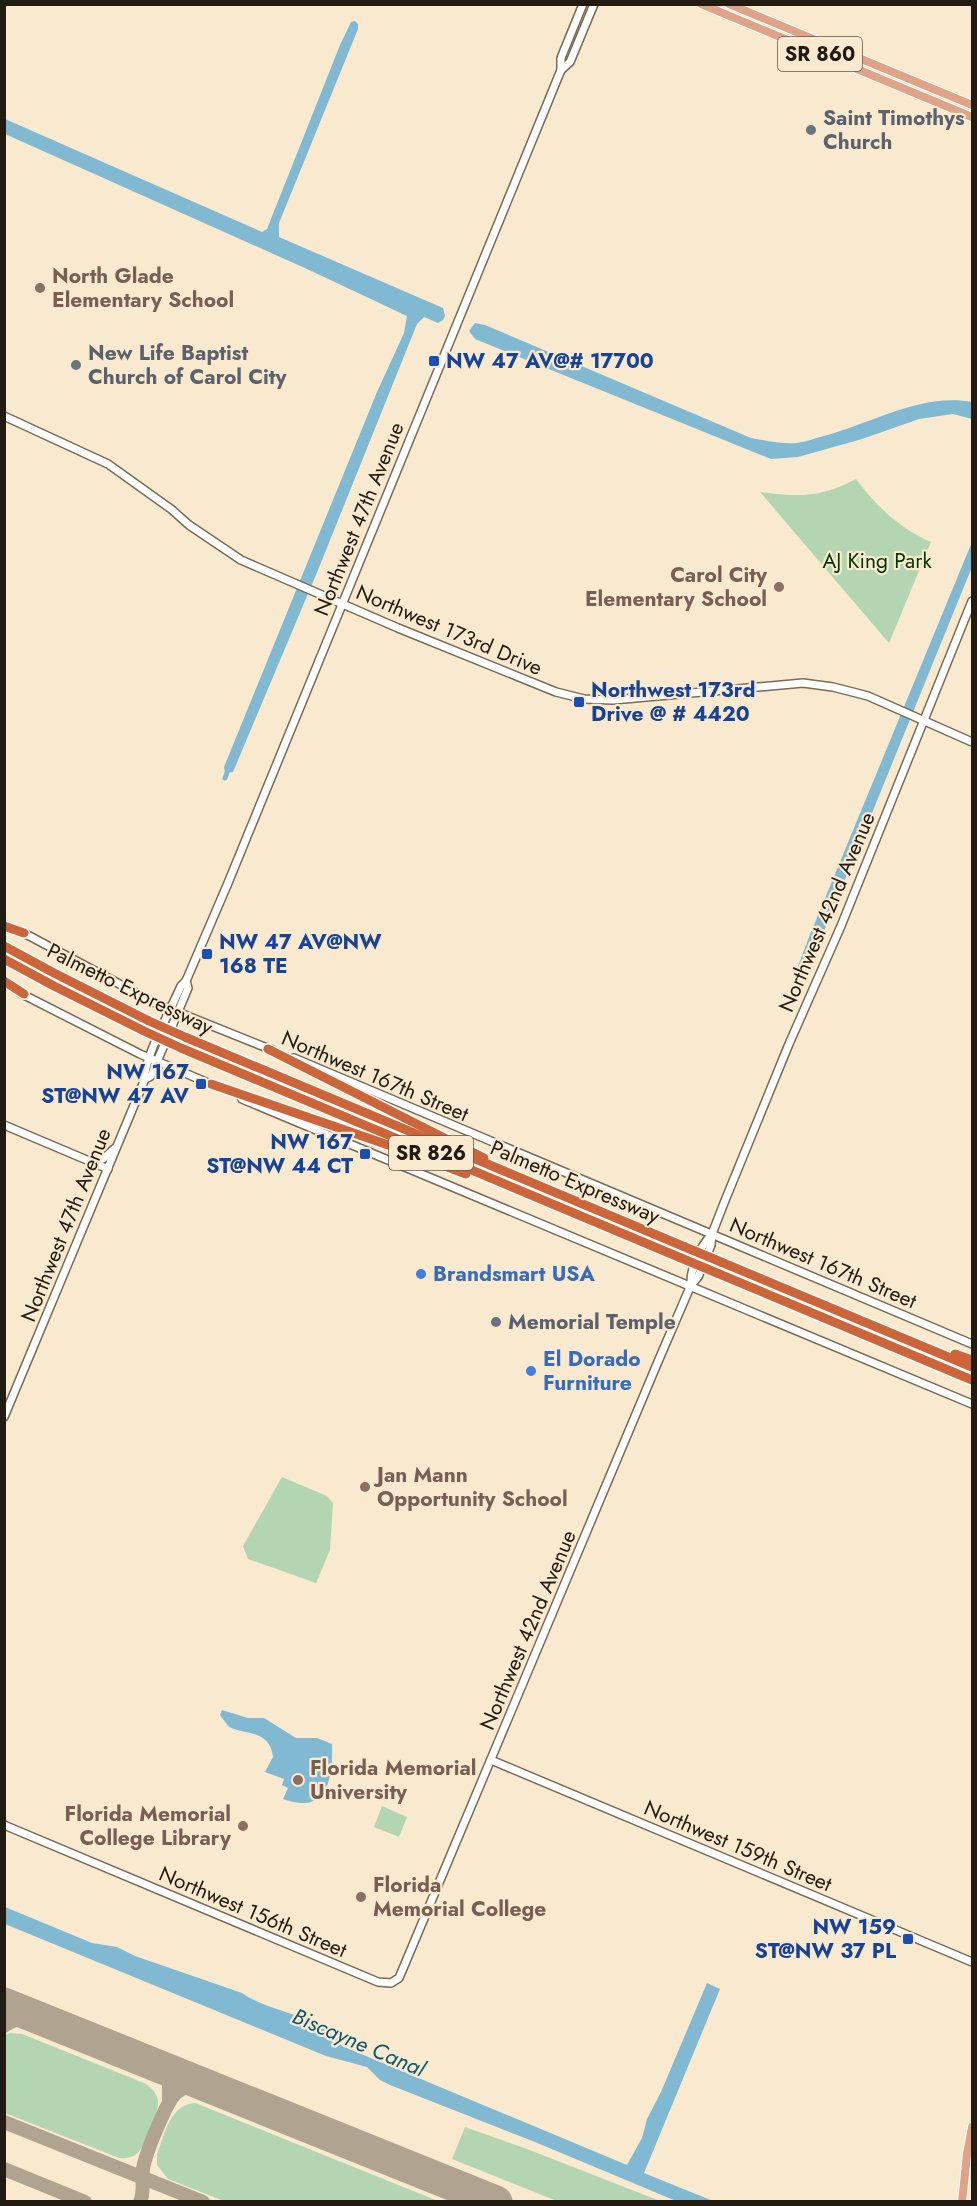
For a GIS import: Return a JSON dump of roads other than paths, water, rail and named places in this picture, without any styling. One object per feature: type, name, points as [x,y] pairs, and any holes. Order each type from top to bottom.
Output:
[{"type":"highway","points":[[4,924],[24,933]]},
{"type":"highway","name":"Palmetto Expressway","points":[[4,946],[149,1021],[185,1037],[972,1367]]},
{"type":"highway","name":"Palmetto Expressway","points":[[4,959],[181,1048],[972,1380]]},
{"type":"highway","points":[[4,983],[24,994]]},
{"type":"highway","points":[[268,1049],[476,1153],[509,1173]]},
{"type":"highway","points":[[212,1084],[397,1148],[481,1180],[514,1188]]},
{"type":"highway","points":[[909,1340],[972,1360]]},
{"type":"highway","points":[[937,1365],[972,1387]]},
{"type":"main road","name":"SR 860","points":[[701,4],[898,87],[972,115]]},
{"type":"main road","name":"SR 860","points":[[729,4],[972,105]]},
{"type":"main road","points":[[730,17],[750,13]]},
{"type":"main road","points":[[746,24],[754,20],[766,20]]},
{"type":"main road","points":[[898,87],[917,83]]},
{"type":"main road","points":[[962,2202],[972,2127]]},
{"type":"street","name":"Northwest 47th Avenue","points":[[4,1417],[145,1079],[144,1072],[150,1057],[181,986],[186,981],[561,70],[561,58],[583,4]]},
{"type":"street","name":"Northwest 47th Avenue","points":[[561,70],[570,62],[594,4]]},
{"type":"street","name":"Northwest 173rd Drive","points":[[4,416],[108,464],[171,508],[216,545],[241,560],[535,684],[572,697],[613,700],[803,683],[833,687],[868,696],[972,742]]},
{"type":"street","name":"Northwest 42nd Avenue","points":[[391,1983],[402,1974],[691,1285],[691,1275],[704,1242],[712,1234],[972,602]]},
{"type":"street","name":"Northwest 167th Street","points":[[24,933],[170,1010],[320,1068],[972,1344]]},
{"type":"street","name":"Northwest 47th Avenue","points":[[145,1079],[151,1076],[179,1013],[188,988],[186,981]]},
{"type":"street","points":[[24,994],[150,1057],[252,1103],[972,1404]]},
{"type":"street","points":[[4,1125],[108,1169]]},
{"type":"street","points":[[90,1162],[103,1159],[117,1145]]},
{"type":"street","name":"Northwest 159th Street","points":[[492,1760],[972,1962]]},
{"type":"street","name":"Northwest 156th Street","points":[[4,1825],[378,1982],[391,1983]]},
{"type":"water","points":[[355,21],[358,29],[279,223],[279,237],[443,308],[445,316],[438,323],[424,317],[417,324],[318,570],[233,772],[225,773],[224,767],[377,392],[404,333],[407,316],[5,134],[5,119],[262,232],[267,229],[340,45],[351,22]]},
{"type":"water","points":[[475,323],[485,325],[751,438],[780,443],[800,442],[916,405],[953,400],[972,402],[972,419],[953,414],[919,419],[862,439],[798,457],[771,459],[475,339],[469,331]]},
{"type":"water","points":[[972,542],[972,567],[824,931],[804,977],[800,978],[795,974],[809,937]]},
{"type":"water","points":[[222,1710],[248,1718],[264,1718],[296,1738],[317,1738],[332,1744],[329,1780],[319,1798],[310,1802],[298,1803],[283,1799],[288,1788],[282,1785],[284,1779],[265,1772],[273,1757],[267,1742],[256,1735],[229,1727],[220,1715]]},
{"type":"water","points":[[5,1907],[92,1943],[117,1947],[135,1956],[242,1993],[321,2027],[333,2035],[342,2046],[627,2165],[642,2138],[647,2119],[661,2092],[707,1983],[720,1989],[644,2173],[713,2201],[676,2201],[390,2085],[380,2080],[367,2067],[326,2056],[5,1924]]},
{"type":"waterway","points":[[225,778],[229,767]]},
{"type":"place","name":"Saint Timothys Church","points":[[811,130]]},
{"type":"place","name":"North Glade Elementary School","points":[[40,288]]},
{"type":"place","name":"NW 47 AV@# 17700","points":[[434,361]]},
{"type":"place","name":"New Life Baptist Church of Carol City","points":[[76,365]]},
{"type":"place","name":"Carol City Elementary School","points":[[779,587]]},
{"type":"place","name":"Northwest 173rd Drive @ # 4420","points":[[579,702]]},
{"type":"place","name":"NW 47 AV@NW 168 TE","points":[[207,954]]},
{"type":"place","name":"NW 167 ST@NW 47 AV","points":[[201,1084]]},
{"type":"place","name":"NW 167 ST@NW 44 CT","points":[[365,1154]]},
{"type":"place","name":"Brandsmart USA","points":[[421,1274]]},
{"type":"place","name":"Memorial Temple","points":[[496,1322]]},
{"type":"place","name":"El Dorado Furniture","points":[[531,1371]]},
{"type":"place","name":"Jan Mann Opportunity School","points":[[365,1487]]},
{"type":"place","name":"Florida Memorial University","points":[[298,1780]]},
{"type":"place","name":"Florida Memorial College Library","points":[[243,1826]]},
{"type":"place","name":"Florida Memorial College","points":[[361,1897]]},
{"type":"place","name":"NW 159 ST@NW 37 PL","points":[[908,1939]]},
{"type":"park label","name":"AJ King Park","points":[[877,561]]},
{"type":"water label","name":"Biscayne Canal","points":[[359,2042]]}]
